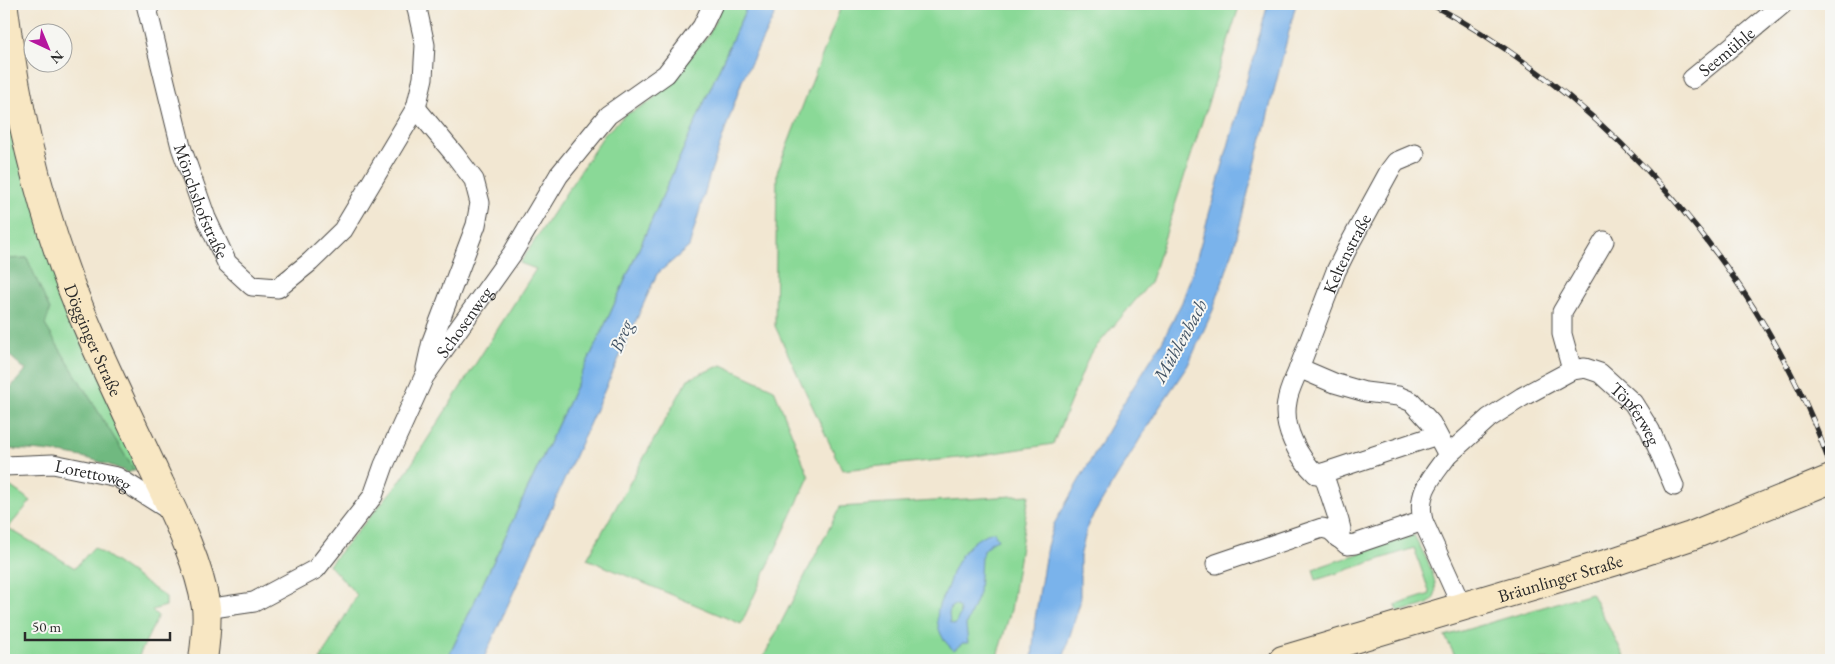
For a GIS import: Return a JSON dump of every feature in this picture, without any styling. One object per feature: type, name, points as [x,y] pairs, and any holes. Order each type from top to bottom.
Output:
[{"type":"main road","name":"Dögginger Straße","points":[[4,9],[8,42],[25,127],[51,232],[90,333],[175,514],[196,566],[206,609],[204,660]]},
{"type":"main road","name":"Bräunlinger Straße","points":[[1283,660],[1616,562],[1691,536],[1831,479]]},
{"type":"street","name":"Mönchshofstraße","points":[[146,4],[182,147],[206,218],[227,263],[252,286],[278,288],[310,262],[342,230],[416,108],[423,78],[425,45],[416,4]]},
{"type":"street","name":"Schosenweg","points":[[206,609],[254,602],[316,569],[373,496],[384,465],[424,377],[512,254],[559,175],[608,115],[666,74],[702,27],[713,4]]},
{"type":"street","name":"Seemühle","points":[[1692,79],[1783,4]]},
{"type":"street","points":[[416,108],[474,180],[480,203],[476,225],[432,342],[424,377]]},
{"type":"street","name":"Keltenstraße","points":[[1323,473],[1316,474],[1298,452],[1288,429],[1286,403],[1336,271],[1349,245],[1390,170],[1396,162],[1414,154]]},
{"type":"street","points":[[1462,607],[1423,521],[1420,508],[1423,492],[1448,454],[1489,418],[1522,397],[1572,370],[1562,334],[1562,312],[1604,241]]},
{"type":"street","points":[[1299,368],[1334,383],[1366,392],[1398,396],[1412,402],[1423,412],[1448,454]]},
{"type":"street","name":"Töpferweg","points":[[1572,370],[1585,368],[1600,373],[1633,403],[1650,430],[1674,486]]},
{"type":"street","points":[[1338,538],[1341,529],[1323,473],[1437,435]]},
{"type":"street","name":"Lorettoweg","points":[[4,466],[53,464],[117,477],[175,514]]},
{"type":"street","points":[[1216,564],[1322,528],[1330,530],[1347,544],[1355,544],[1423,521]]},
{"type":"green space","points":[[723,4],[748,4],[609,316],[447,660],[320,660],[357,595],[329,565],[402,479],[536,269],[520,263],[604,135],[625,115],[647,104],[668,85],[709,34]]},
{"type":"green space","points":[[842,4],[1240,4],[1150,283],[1090,354],[1053,444],[968,457],[842,470],[775,326],[777,172]]},
{"type":"green space","points":[[4,84],[141,466],[134,470],[45,325],[27,258],[4,259]]},
{"type":"green space","points":[[27,258],[50,310],[45,325],[134,470],[128,473],[83,457],[36,450],[4,449],[4,395],[26,370],[4,351],[4,259]]},
{"type":"green space","points":[[722,365],[774,389],[809,477],[741,624],[587,559],[688,379]]},
{"type":"green space","points":[[4,482],[31,501],[8,528],[75,568],[94,547],[166,597],[166,606],[152,610],[158,616],[137,660],[4,660]]},
{"type":"green space","points":[[1029,495],[1011,610],[996,660],[762,660],[840,507]]},
{"type":"green space","points":[[1414,535],[1431,570],[1436,590],[1434,597],[1426,605],[1398,612],[1396,605],[1430,594],[1414,548],[1316,580],[1313,569]]},
{"type":"green space","points":[[1591,593],[1626,660],[1457,660],[1445,636]]},
{"type":"water","name":"Breg","points":[[748,4],[780,4],[742,81],[710,174],[689,247],[657,274],[483,660],[447,660],[609,316]]},
{"type":"water","name":"Mühlenbach","points":[[1268,4],[1296,4],[1234,248],[1213,310],[1188,365],[1157,411],[1088,524],[1080,557],[1080,603],[1063,660],[1032,660],[1035,619],[1047,546],[1054,524],[1124,402],[1162,342],[1182,302],[1193,271]]},
{"type":"water","points":[[994,532],[998,539],[991,542],[981,558],[979,593],[966,625],[968,643],[963,643],[954,650],[945,641],[939,630],[937,618],[939,605],[958,560],[971,544]],"holes":[[[955,605],[959,608],[960,614],[955,625],[950,623],[949,614],[951,607]]]},
{"type":"railway","points":[[1431,4],[1482,34],[1531,67],[1577,103],[1661,185],[1699,230],[1734,278],[1766,328],[1802,396],[1831,468]]}]
